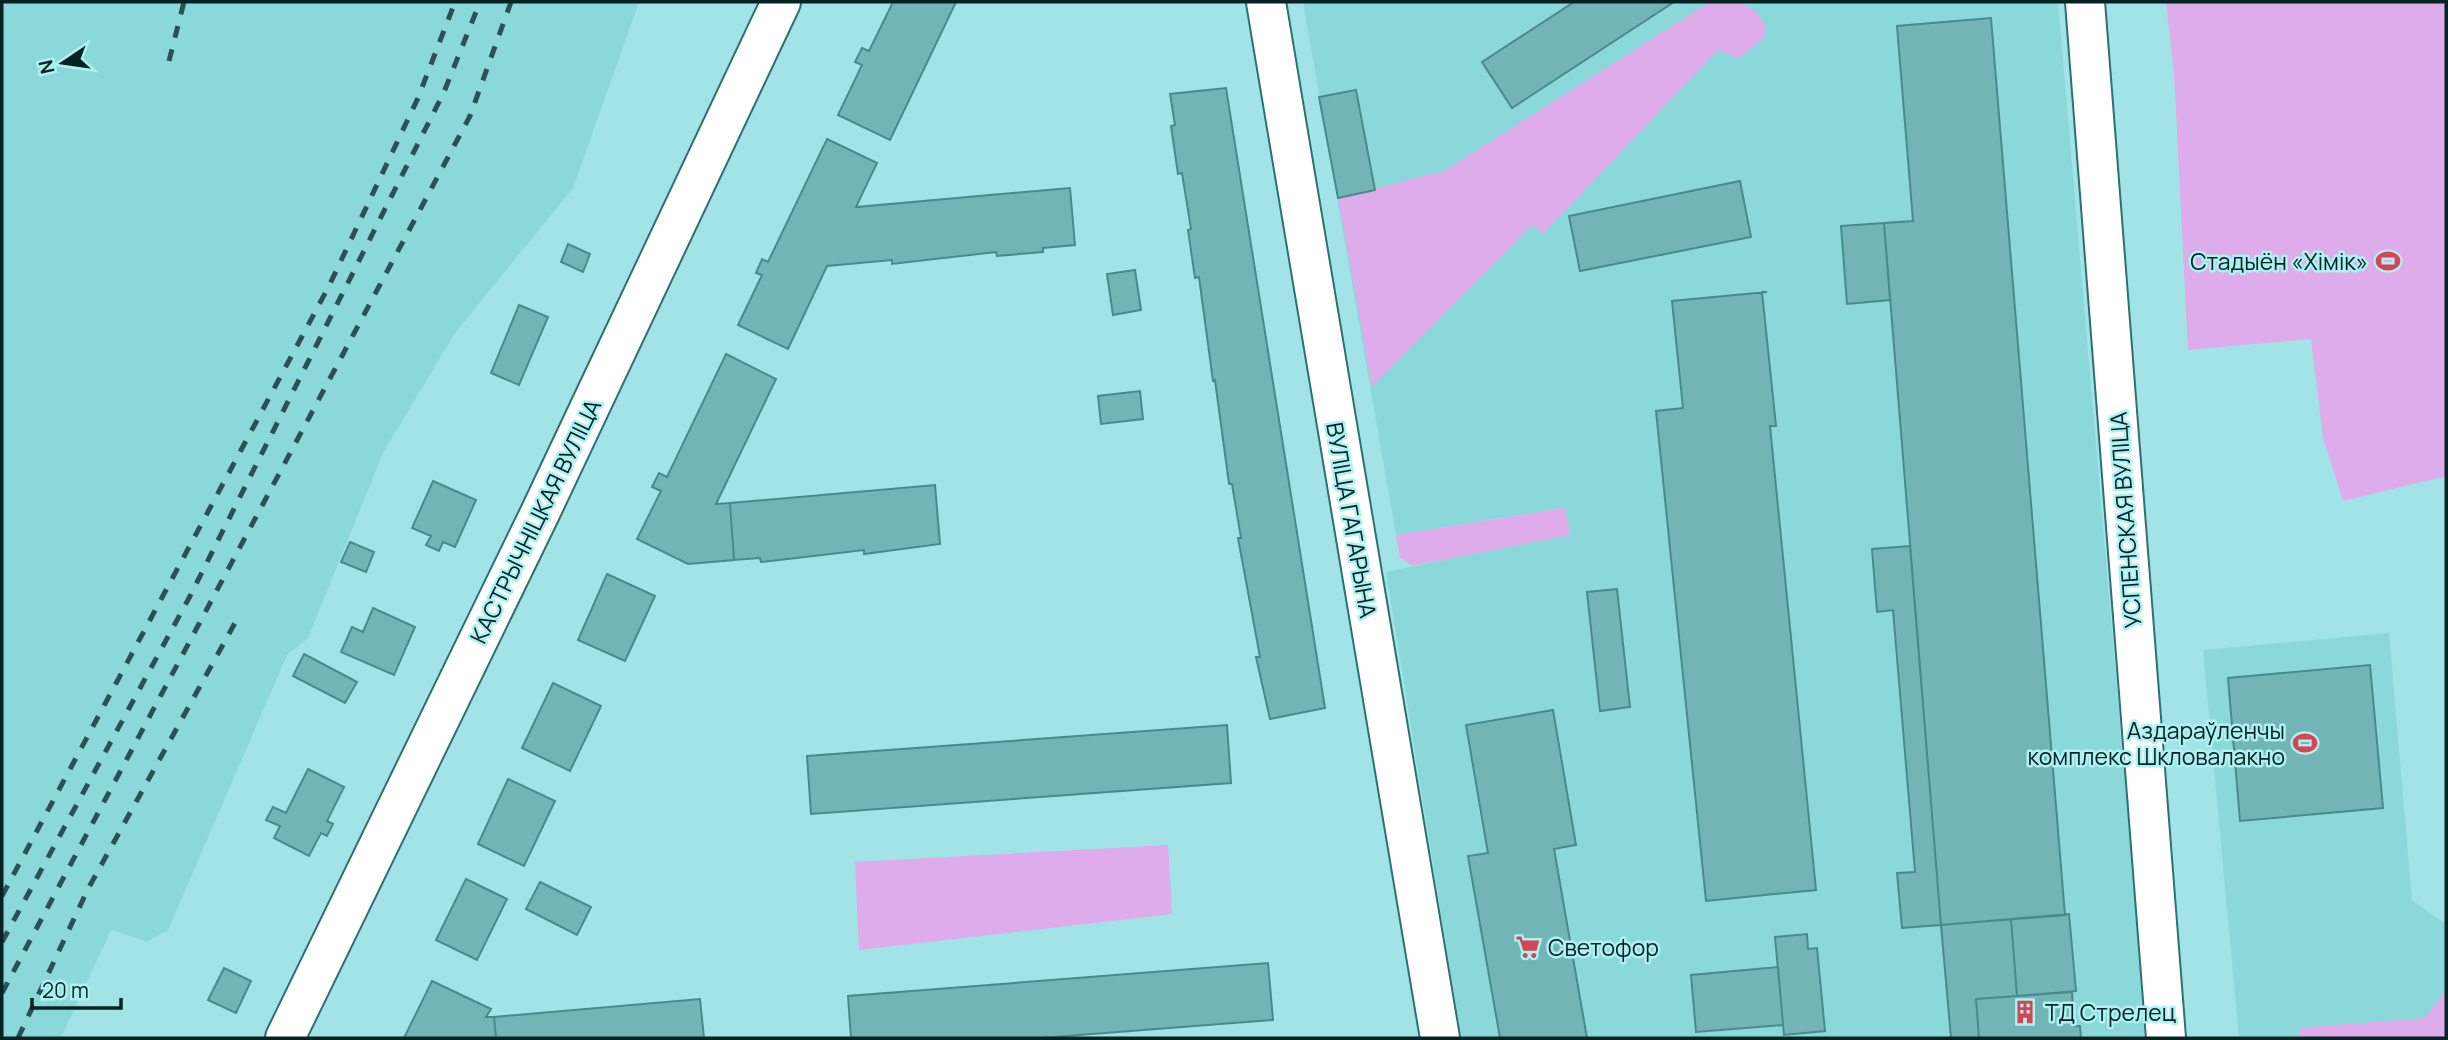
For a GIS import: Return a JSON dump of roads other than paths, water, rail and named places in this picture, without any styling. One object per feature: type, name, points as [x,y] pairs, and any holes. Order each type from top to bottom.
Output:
[{"type":"main road","name":"КАСТРЫЧНІЦКАЯ ВУЛІЦА","points":[[285,1038],[540,513],[781,2]]},
{"type":"main road","name":"ВУЛІЦА ГАГАРЫНА","points":[[1266,2],[1440,1038]]},
{"type":"main road","name":"УСПЕНСКАЯ ВУЛІЦА","points":[[2085,2],[2166,1038]]},
{"type":"railway","points":[[169,61],[184,2]]},
{"type":"railway","points":[[2,896],[329,286],[418,98],[455,2]]},
{"type":"railway","points":[[2,942],[189,598],[444,92],[480,2]]},
{"type":"railway","points":[[2,993],[470,116],[511,2]]},
{"type":"railway","points":[[18,1038],[88,889],[236,621]]},
{"type":"place","name":"Стадыён «Хімік»","points":[[2388,261]]},
{"type":"place","name":"Аздараўленчы комплекс Шкловалакно","points":[[2305,743]]},
{"type":"place","name":"Светофор","points":[[1528,947]]},
{"type":"place","name":"ТД Стрелец","points":[[2025,1012]]}]
